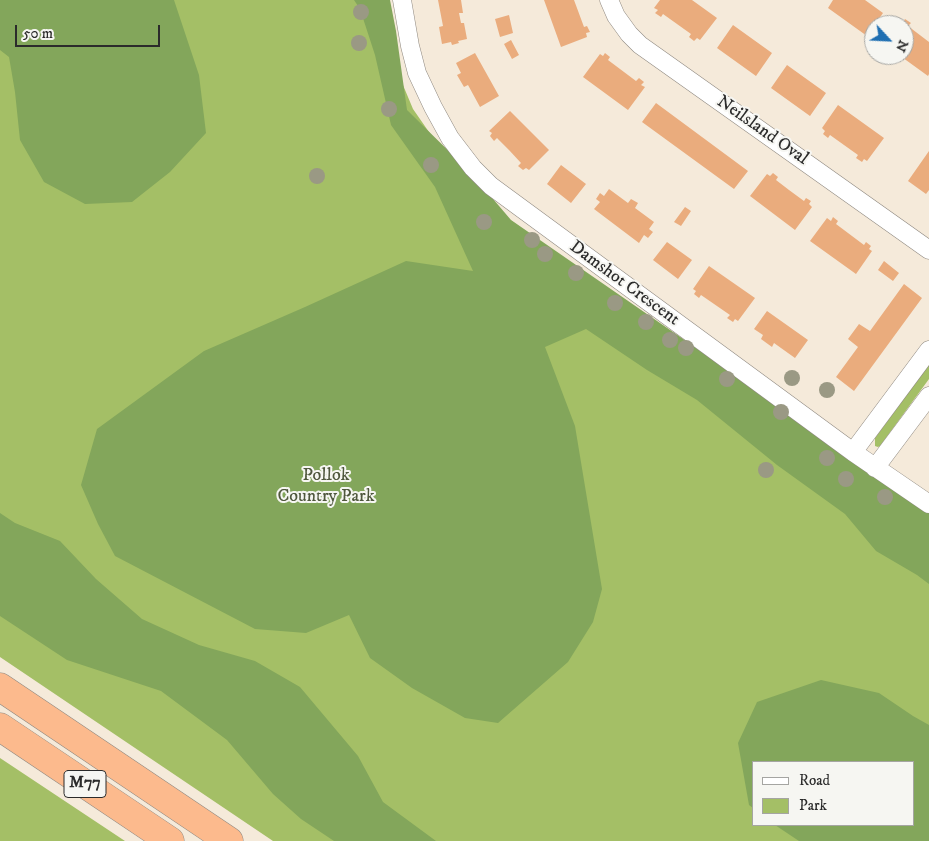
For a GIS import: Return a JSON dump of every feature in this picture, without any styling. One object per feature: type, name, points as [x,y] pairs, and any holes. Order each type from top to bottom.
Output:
[{"type":"highway","name":"M77","points":[[0,687],[229,841]]},
{"type":"highway","name":"M77","points":[[0,727],[170,841]]},
{"type":"street","name":"Damshot Crescent","points":[[402,0],[410,46],[418,73],[433,108],[450,138],[474,168],[503,195],[875,468],[929,504]]},
{"type":"street","name":"Neilsland Oval","points":[[609,0],[616,16],[640,45],[929,250]]},
{"type":"street","points":[[853,452],[929,350]]},
{"type":"street","points":[[875,468],[929,396]]},
{"type":"green space","name":"Pollok Country Park","points":[[0,0],[387,0],[395,66],[413,109],[447,158],[481,199],[929,519],[929,841],[273,841],[0,657]]},
{"type":"green space","points":[[0,0],[174,0],[199,75],[206,133],[170,172],[132,202],[85,204],[44,182],[20,140],[9,57],[0,50]]},
{"type":"green space","points":[[354,0],[390,0],[407,110],[470,172],[511,220],[929,509],[929,584],[876,551],[845,514],[777,465],[697,400],[647,370],[586,329],[545,347],[575,426],[602,589],[593,622],[568,662],[498,723],[465,718],[412,688],[370,658],[349,615],[306,633],[255,629],[115,556],[98,524],[81,485],[97,429],[204,351],[406,261],[473,271],[435,187],[391,125],[375,55],[360,9]]},
{"type":"green space","points":[[929,364],[929,379],[880,446],[875,446],[875,438]]},
{"type":"green space","points":[[0,513],[15,523],[60,541],[96,579],[142,619],[199,645],[255,661],[300,687],[358,756],[383,802],[436,841],[334,841],[301,819],[273,794],[227,740],[161,691],[67,660],[0,616]]},
{"type":"green space","points":[[821,680],[879,693],[929,725],[929,841],[799,841],[776,826],[914,826],[914,761],[752,761],[752,807],[749,805],[738,743],[757,702]]},
{"type":"green space","points":[[0,758],[125,841],[0,841]]},
{"type":"building","points":[[438,0],[461,0],[463,13],[459,13],[461,23],[464,23],[467,39],[452,45],[451,42],[442,44],[439,27],[443,26]]},
{"type":"building","points":[[544,0],[574,0],[584,27],[587,26],[590,32],[586,33],[587,37],[561,47]]},
{"type":"building","points":[[660,0],[692,0],[717,18],[700,40],[697,38],[694,41],[689,37],[691,34],[663,14],[661,17],[655,13],[658,10],[654,8]]},
{"type":"building","points":[[833,0],[865,0],[883,13],[882,15],[864,15],[864,34],[828,8]]},
{"type":"building","points":[[509,15],[513,33],[500,37],[495,19]]},
{"type":"building","points":[[733,25],[772,53],[756,76],[717,48]]},
{"type":"building","points":[[914,31],[929,42],[928,76],[913,65]]},
{"type":"building","points":[[511,40],[519,55],[512,59],[504,44]]},
{"type":"building","points":[[475,53],[499,96],[480,107],[468,85],[464,87],[457,75],[461,73],[456,63]]},
{"type":"building","points":[[605,53],[610,57],[608,60],[636,81],[639,78],[644,82],[641,85],[645,87],[628,110],[583,77],[600,54],[603,56]]},
{"type":"building","points":[[787,65],[826,93],[810,116],[771,88]]},
{"type":"building","points":[[656,103],[748,171],[734,189],[642,122]]},
{"type":"building","points":[[838,105],[884,138],[867,161],[864,159],[862,162],[856,158],[858,155],[830,135],[828,138],[823,134],[825,131],[822,128]]},
{"type":"building","points":[[510,111],[549,150],[529,170],[526,168],[523,170],[518,166],[521,163],[509,150],[497,138],[494,141],[490,136],[492,133],[489,131]]},
{"type":"building","points":[[929,151],[929,190],[926,194],[908,181]]},
{"type":"building","points":[[561,165],[586,184],[571,203],[547,184]]},
{"type":"building","points":[[773,173],[778,177],[776,180],[789,190],[804,201],[806,198],[811,201],[809,204],[812,207],[795,230],[750,196],[767,174],[770,176]]},
{"type":"building","points":[[609,189],[628,203],[631,199],[638,203],[635,208],[654,222],[649,229],[653,232],[648,238],[644,235],[639,243],[594,209],[600,202],[596,199],[600,193],[604,196]]},
{"type":"building","points":[[685,207],[691,211],[681,226],[674,222]]},
{"type":"building","points":[[833,217],[838,221],[836,224],[864,245],[866,242],[871,246],[869,249],[872,251],[856,274],[810,241],[827,218],[831,221]]},
{"type":"building","points":[[667,242],[692,260],[678,279],[653,260]]},
{"type":"building","points":[[884,261],[899,273],[893,281],[878,270]]},
{"type":"building","points":[[709,266],[755,298],[738,321],[735,319],[733,322],[727,318],[730,315],[701,295],[699,298],[694,294],[696,291],[693,289]]},
{"type":"building","points":[[904,284],[922,298],[854,391],[836,377],[858,347],[848,339],[859,324],[870,331]]},
{"type":"building","points":[[767,311],[808,340],[795,358],[774,343],[772,347],[761,339],[763,335],[754,329]]}]
